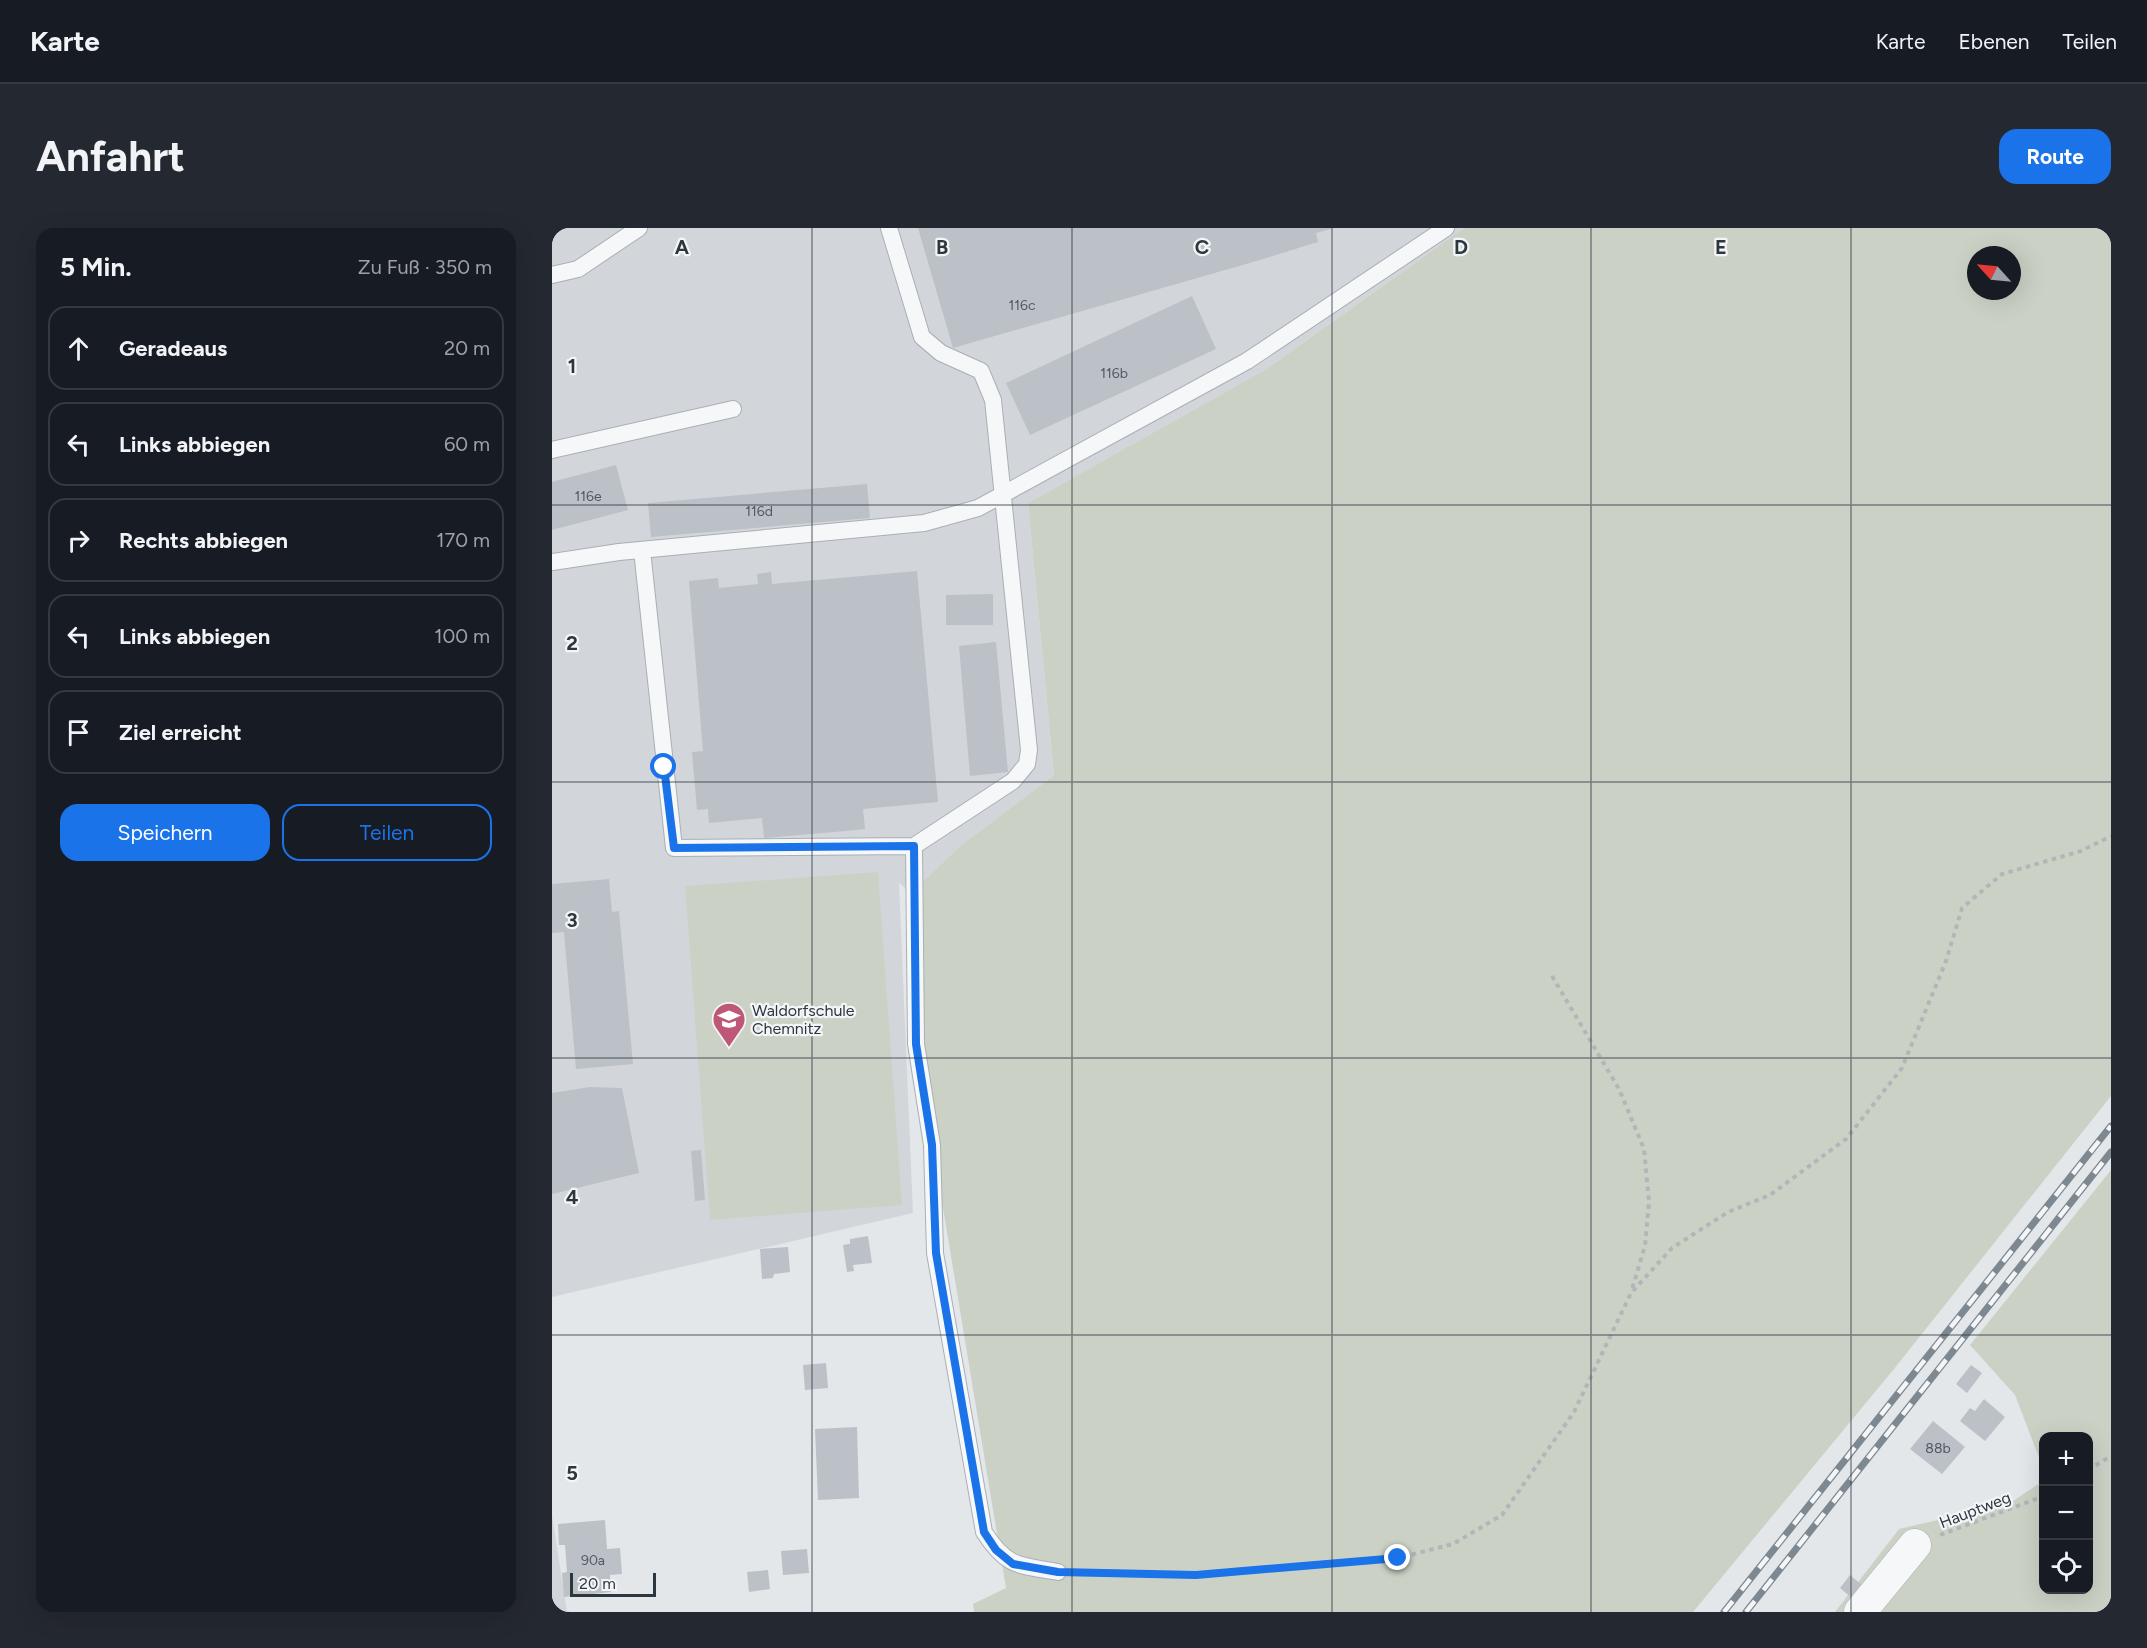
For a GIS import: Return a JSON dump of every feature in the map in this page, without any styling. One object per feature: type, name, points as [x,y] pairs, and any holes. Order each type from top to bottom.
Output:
[{"type":"street","points":[[1860,1612],[1915,1545]]},
{"type":"lane","points":[[552,275],[578,269],[639,228]]},
{"type":"lane","points":[[642,550],[674,848],[914,846],[1013,781],[1027,764],[1029,750],[1005,494],[993,400],[981,371],[942,353],[922,337],[889,228]]},
{"type":"lane","points":[[552,562],[642,550],[924,523],[978,508],[1247,361],[1446,228]]},
{"type":"lane","points":[[552,450],[733,409]]},
{"type":"lane","points":[[914,846],[916,1044],[932,1145],[936,1253],[984,1532],[996,1550],[1013,1564],[1058,1572]]},
{"type":"path","points":[[1631,1293],[1672,1248],[1728,1212],[1770,1195],[1846,1139],[1902,1068],[1946,960],[1962,908],[2002,874],[2081,851],[2111,836]]},
{"type":"path","points":[[1058,1572],[1196,1575],[1398,1558],[1453,1544],[1502,1515],[1574,1412],[1631,1293],[1645,1246],[1649,1202],[1644,1149],[1619,1089],[1552,976]]},
{"type":"path","points":[[2093,1467],[2111,1456]]},
{"type":"path","name":"Hauptweg","points":[[1915,1545],[2039,1498]]},
{"type":"shaded area","points":[[552,228],[1464,228],[1268,368],[1028,503],[1054,775],[960,846],[911,893],[899,883],[913,1213],[552,1297]]},
{"type":"shaded area","points":[[1464,228],[2111,228],[2111,1096],[1894,1369],[1693,1612],[974,1612],[973,1604],[1006,1588],[942,1202],[910,963],[911,893],[960,846],[1054,775],[1028,503],[1268,368]]},
{"type":"shaded area","points":[[878,872],[902,1205],[710,1220],[685,886]]},
{"type":"shaded area","points":[[2111,1170],[2111,1612],[1835,1612],[1899,1529],[2010,1503],[2039,1484],[2039,1594],[2093,1594],[2093,1432],[2039,1432],[2039,1458],[2015,1395],[1970,1345]]},
{"type":"shaded area","points":[[552,1515],[567,1612],[552,1612]]},
{"type":"building","points":[[918,228],[1331,229],[1316,233],[1318,242],[953,348]]},
{"type":"building","points":[[1192,296],[1216,349],[1030,435],[1006,383]]},
{"type":"building","points":[[616,465],[628,510],[552,530],[552,482]]},
{"type":"building","points":[[867,484],[870,518],[651,537],[648,503]]},
{"type":"building","points":[[917,571],[938,802],[863,809],[865,829],[835,832],[764,838],[762,818],[709,823],[708,809],[697,810],[692,752],[703,751],[689,581],[718,578],[719,588],[758,584],[757,574],[771,572],[772,584]]},
{"type":"building","points":[[993,594],[993,625],[946,625],[946,595]]},
{"type":"building","points":[[996,642],[1008,772],[970,776],[959,646]]},
{"type":"building","points":[[609,879],[612,912],[619,911],[633,1064],[576,1069],[564,932],[552,933],[552,884]]},
{"type":"building","points":[[590,1087],[622,1088],[639,1173],[552,1194],[552,1093]]},
{"type":"building","points":[[701,1150],[705,1200],[695,1201],[691,1151]]},
{"type":"building","points":[[868,1236],[872,1263],[853,1265],[854,1271],[847,1272],[843,1245],[850,1244],[850,1239]]},
{"type":"building","points":[[788,1247],[790,1272],[774,1274],[773,1278],[762,1279],[760,1249]]},
{"type":"building","points":[[826,1363],[828,1388],[805,1390],[803,1365]]},
{"type":"building","points":[[1971,1365],[1982,1373],[1967,1393],[1956,1384]]},
{"type":"building","points":[[1984,1399],[2005,1417],[1985,1441],[1960,1421],[1970,1408],[1975,1411]]},
{"type":"building","points":[[1933,1421],[1965,1447],[1942,1474],[1910,1449]]},
{"type":"building","points":[[857,1427],[859,1498],[818,1500],[815,1429]]},
{"type":"building","points":[[605,1520],[607,1549],[620,1548],[622,1574],[610,1575],[611,1592],[564,1597],[562,1573],[567,1572],[565,1545],[559,1545],[558,1524]]},
{"type":"building","points":[[807,1549],[809,1573],[783,1575],[781,1551]]},
{"type":"building","points":[[768,1570],[770,1589],[749,1592],[747,1572]]},
{"type":"building","points":[[1850,1575],[1862,1585],[1852,1598],[1840,1588]]},
{"type":"railway","points":[[1724,1612],[2111,1126]]},
{"type":"railway","points":[[1746,1612],[2111,1152]]},
{"type":"place","name":"Waldorfschule Chemnitz","points":[[729,1048]]},
{"type":"route","points":[[664,767],[674,848],[914,846],[916,1044],[932,1145],[936,1253],[984,1532],[996,1550],[1013,1564],[1058,1572],[1196,1575],[1398,1558]]}]
